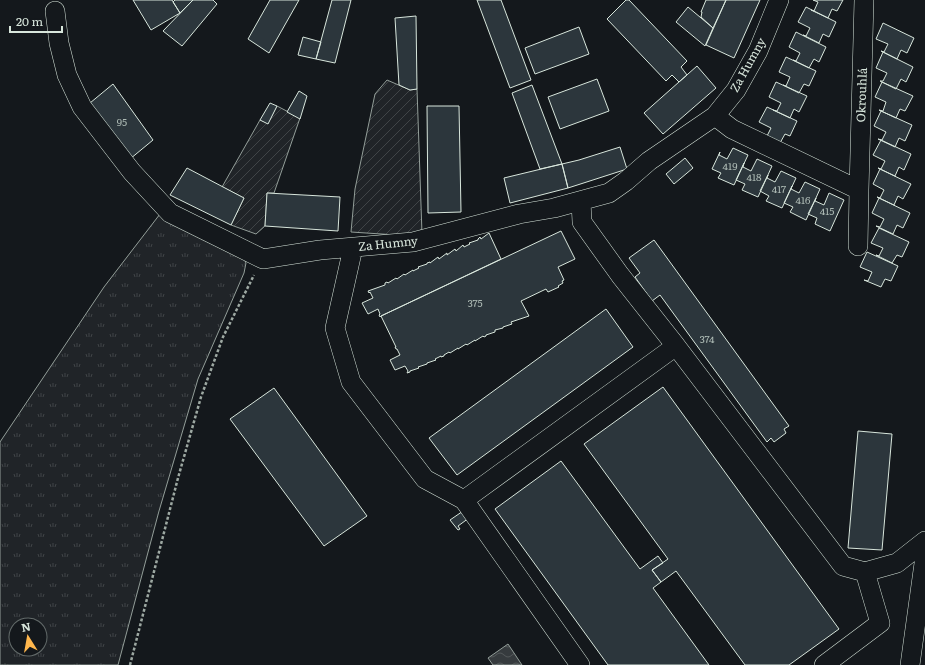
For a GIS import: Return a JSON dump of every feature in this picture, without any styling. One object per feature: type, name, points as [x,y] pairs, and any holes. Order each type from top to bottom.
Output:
[{"type":"street","name":"Za Humny","points":[[263,259],[320,250],[413,242],[519,214],[554,208],[609,193],[626,182],[649,161],[716,116],[736,90],[758,51],[779,0]]},
{"type":"street","name":"Okrouhlá","points":[[858,246],[864,0]]},
{"type":"street","points":[[55,10],[59,43],[67,75],[82,107],[132,172],[170,213],[263,259]]},
{"type":"street","points":[[716,116],[732,129],[859,190]]},
{"type":"street","points":[[582,201],[582,222],[620,275],[676,346],[843,566],[865,572],[897,563],[925,541]]},
{"type":"street","points":[[353,248],[335,328],[351,382],[425,479],[464,500],[580,665]]},
{"type":"street","points":[[464,500],[676,346]]},
{"type":"street","points":[[910,665],[925,556]]},
{"type":"street","points":[[824,665],[880,622],[865,572]]},
{"type":"path","points":[[130,665],[176,485],[201,397],[222,337],[263,259]]},
{"type":"green space","points":[[387,80],[410,90],[417,89],[422,234],[412,236],[351,232],[355,189],[375,94]]},
{"type":"green space","points":[[277,106],[300,118],[274,193],[267,193],[265,226],[256,234],[231,225],[244,198],[222,187],[260,120],[268,123]]},
{"type":"green space","points":[[160,214],[243,257],[246,263],[244,273],[198,379],[159,511],[118,665],[0,665],[0,442],[104,287]]},
{"type":"water","points":[[508,644],[522,665],[493,665],[488,658]]},
{"type":"building","points":[[133,0],[172,0],[180,13],[151,30]]},
{"type":"building","points":[[175,0],[193,0],[180,13],[173,2]]},
{"type":"building","points":[[193,0],[213,0],[217,4],[182,46],[163,31]]},
{"type":"building","points":[[270,0],[299,0],[269,53],[248,39]]},
{"type":"building","points":[[332,0],[351,0],[335,63],[316,59]]},
{"type":"building","points":[[477,0],[501,0],[531,80],[510,88]]},
{"type":"building","points":[[626,0],[629,0],[687,61],[681,67],[687,75],[679,82],[672,75],[666,81],[607,19]]},
{"type":"building","points":[[706,0],[726,0],[713,28],[701,17],[701,12]]},
{"type":"building","points":[[726,0],[760,0],[734,58],[706,45]]},
{"type":"building","points":[[813,0],[843,0],[837,11],[832,9],[828,18],[811,10],[814,11],[818,2]]},
{"type":"building","points":[[688,7],[713,28],[705,46],[676,22]]},
{"type":"building","points":[[806,7],[836,22],[829,37],[823,34],[819,43],[803,35],[806,36],[810,28],[798,22]]},
{"type":"building","points":[[416,16],[417,89],[410,90],[399,85],[395,18]]},
{"type":"building","points":[[883,23],[914,38],[907,53],[901,50],[897,59],[881,51],[884,52],[888,44],[876,39]]},
{"type":"building","points":[[579,27],[589,54],[535,74],[525,48]]},
{"type":"building","points":[[796,32],[826,47],[819,62],[814,59],[809,68],[793,60],[796,61],[800,53],[789,47]]},
{"type":"building","points":[[303,37],[321,42],[316,59],[298,55]]},
{"type":"building","points":[[883,52],[913,67],[906,82],[901,79],[896,89],[880,81],[883,81],[887,73],[876,68]]},
{"type":"building","points":[[786,57],[816,71],[809,86],[804,84],[799,93],[783,85],[786,86],[790,77],[779,72]]},
{"type":"building","points":[[697,66],[716,88],[663,134],[644,113]]},
{"type":"building","points":[[597,79],[609,111],[560,129],[548,97]]},
{"type":"building","points":[[776,82],[807,96],[799,112],[794,109],[790,118],[773,110],[777,111],[781,103],[769,97]]},
{"type":"building","points":[[882,82],[913,96],[905,111],[900,109],[896,118],[879,110],[883,111],[886,102],[875,97]]},
{"type":"building","points":[[113,84],[153,140],[130,159],[90,103]]},
{"type":"building","points":[[532,85],[562,164],[540,169],[512,93]]},
{"type":"building","points":[[299,91],[307,96],[300,119],[287,112]]},
{"type":"building","points":[[270,103],[277,106],[268,124],[260,120]]},
{"type":"building","points":[[427,106],[459,106],[461,212],[428,213]]},
{"type":"building","points":[[767,107],[797,121],[790,136],[785,134],[780,143],[767,136],[771,128],[759,122]]},
{"type":"building","points":[[881,111],[912,125],[905,141],[899,138],[895,147],[878,139],[882,140],[886,132],[874,126]]},
{"type":"building","points":[[881,140],[911,154],[904,170],[899,167],[895,176],[878,168],[881,169],[885,161],[873,155]]},
{"type":"building","points":[[620,147],[627,169],[568,188],[562,164]]},
{"type":"building","points":[[733,148],[748,155],[734,185],[718,178],[721,173],[712,169],[720,152],[719,155],[727,159]]},
{"type":"building","points":[[685,158],[693,168],[674,184],[666,174]]},
{"type":"building","points":[[757,159],[772,166],[758,197],[742,190],[745,184],[736,180],[744,163],[743,167],[751,171]]},
{"type":"building","points":[[562,164],[568,188],[510,203],[504,178]]},
{"type":"building","points":[[187,168],[244,198],[231,225],[170,195]]},
{"type":"building","points":[[880,169],[911,184],[903,199],[898,196],[894,205],[877,197],[880,198],[884,190],[873,184]]},
{"type":"building","points":[[781,171],[796,178],[782,208],[766,201],[769,196],[760,191],[768,175],[767,178],[775,182]]},
{"type":"building","points":[[805,182],[820,189],[806,220],[790,212],[793,207],[784,203],[792,186],[791,189],[799,193]]},
{"type":"building","points":[[267,193],[340,197],[338,231],[265,226]]},
{"type":"building","points":[[829,193],[844,200],[830,231],[815,224],[817,218],[808,214],[816,198],[815,201],[824,205]]},
{"type":"building","points":[[879,198],[910,213],[903,228],[897,225],[893,234],[876,226],[880,227],[884,219],[872,213]]},
{"type":"building","points":[[879,228],[909,242],[902,257],[897,255],[892,263],[876,255],[879,256],[883,248],[871,243]]},
{"type":"building","points":[[561,231],[575,259],[558,267],[564,280],[562,281],[563,283],[558,286],[559,287],[548,292],[546,289],[521,301],[529,316],[511,322],[512,324],[495,330],[495,332],[484,337],[483,336],[450,353],[449,352],[444,356],[441,356],[435,359],[436,360],[410,372],[407,373],[408,371],[405,366],[395,370],[390,360],[400,355],[381,316]]},
{"type":"building","points":[[489,233],[501,259],[380,317],[378,309],[368,314],[362,303],[373,298],[368,291],[385,285],[385,283],[388,283],[396,278],[397,279],[427,263],[430,263],[438,257],[439,259],[455,249],[456,251],[463,245],[464,247],[470,244],[469,243],[478,240],[480,237],[481,239]]},
{"type":"building","points":[[654,240],[789,426],[784,429],[786,433],[774,442],[771,438],[767,442],[660,295],[652,301],[635,277],[640,273],[629,258]]},
{"type":"building","points":[[867,252],[898,266],[891,281],[885,279],[881,287],[864,280],[868,281],[872,272],[860,267]]},
{"type":"building","points":[[606,309],[633,347],[457,475],[429,438]]},
{"type":"building","points":[[663,387],[839,629],[789,665],[745,665],[676,571],[661,582],[652,570],[668,559],[584,444]]},
{"type":"building","points":[[274,388],[367,516],[324,546],[230,419]]},
{"type":"building","points":[[858,431],[892,434],[882,550],[848,548]]},
{"type":"building","points":[[561,461],[640,569],[658,556],[663,563],[652,570],[661,582],[653,588],[709,665],[608,665],[495,509]]},
{"type":"building","points":[[466,509],[469,518],[458,526],[460,529],[458,530],[450,520]]}]
